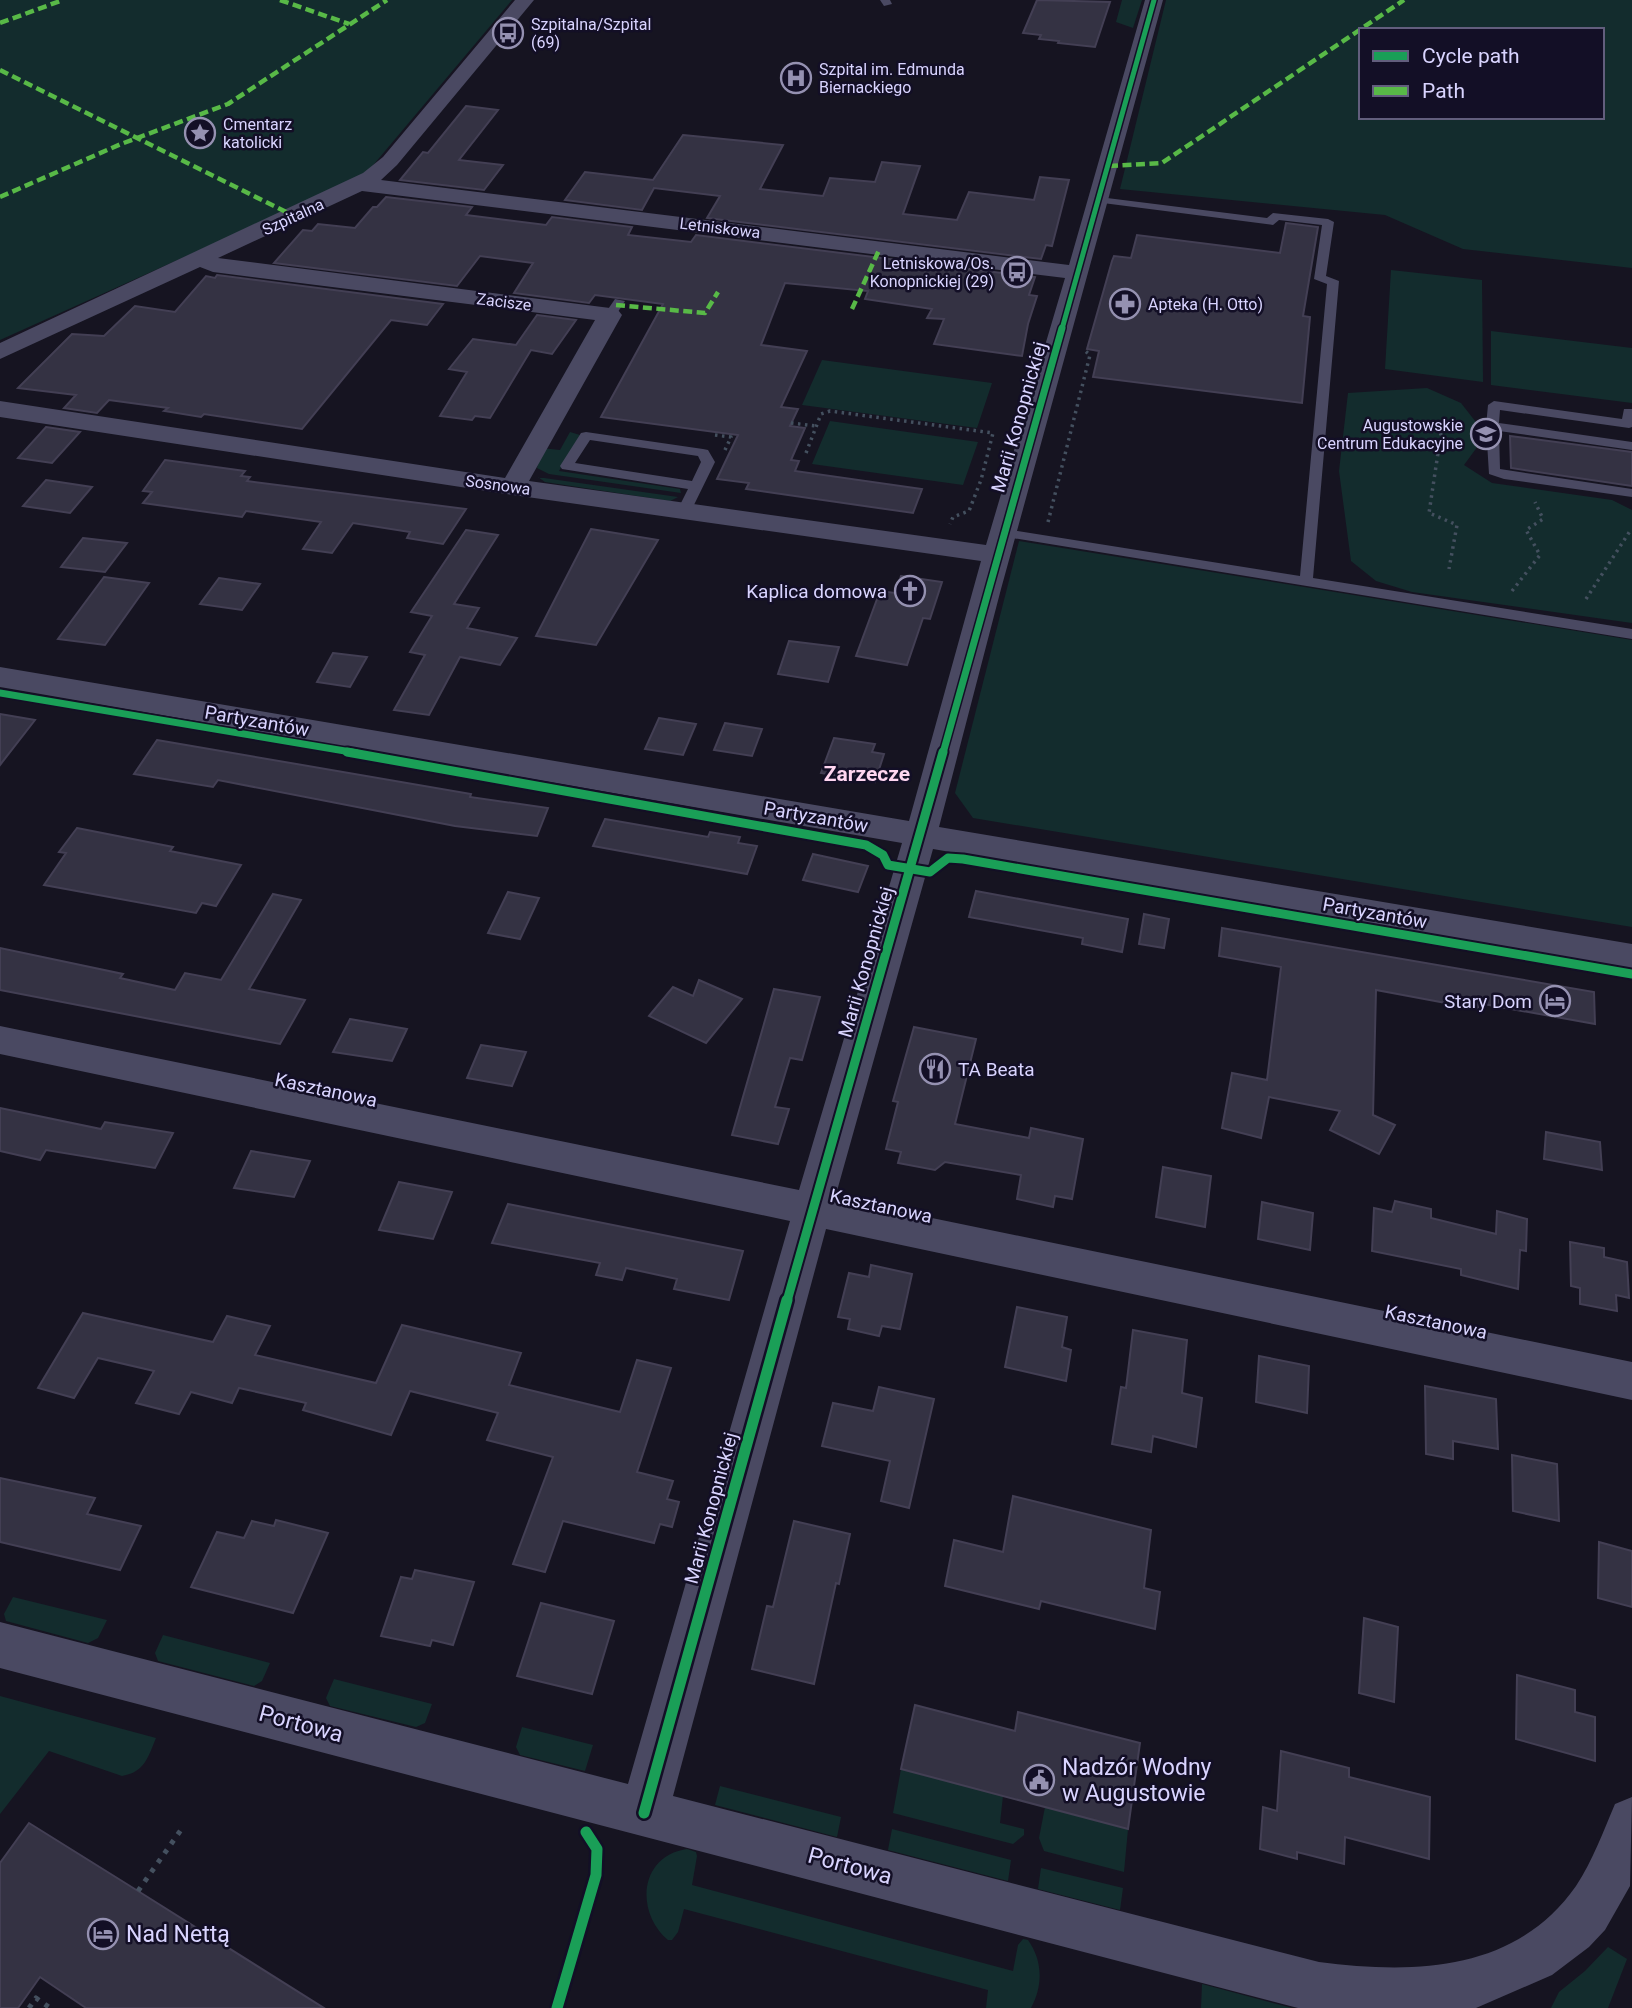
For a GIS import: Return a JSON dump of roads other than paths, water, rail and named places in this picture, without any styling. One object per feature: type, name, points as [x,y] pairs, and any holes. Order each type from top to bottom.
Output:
[{"type":"street","name":"Szpitalna","points":[[0,352],[361,184],[390,161],[525,0]]},
{"type":"street","name":"Marii Konopnickiej","points":[[644,1813],[1154,0]]},
{"type":"street","name":"Letniskowa","points":[[361,184],[1078,273]]},
{"type":"street","name":"Zacisze","points":[[202,259],[213,265],[614,308],[513,487]]},
{"type":"street","name":"Sosnowa","points":[[0,410],[684,511],[1001,544]]},
{"type":"street","name":"Partyzantów","points":[[0,677],[1632,957]]},
{"type":"street","name":"Kasztanowa","points":[[0,1040],[1632,1381]]},
{"type":"street","name":"Portowa","points":[[0,1645],[1319,1988],[1370,1994],[1421,1994],[1460,1988],[1502,1973],[1534,1957],[1562,1938],[1586,1912],[1620,1854],[1632,1821]]},
{"type":"lane","points":[[1099,200],[1273,222],[1273,216],[1328,222],[1320,279],[1333,281],[1306,582]]},
{"type":"lane","points":[[1632,413],[1628,412],[1629,424],[1494,405],[1492,426],[1494,471],[1504,475],[1632,493]]},
{"type":"lane","points":[[1492,426],[1632,446]]},
{"type":"lane","points":[[684,511],[696,486],[708,461],[703,453],[586,436],[567,466],[696,486]]},
{"type":"lane","points":[[1001,544],[1306,582],[1632,634]]},
{"type":"place","name":"Szpitalna/Szpital (69)","points":[[508,33]]},
{"type":"place","name":"Szpital im. Edmunda Biernackiego","points":[[796,78]]},
{"type":"place","name":"Cmentarz katolicki","points":[[200,133]]},
{"type":"place","name":"Letniskowa/Os. Konopnickiej (29)","points":[[1017,272]]},
{"type":"place","name":"Apteka (H. Otto)","points":[[1125,304]]},
{"type":"place","name":"Augustowskie Centrum Edukacyjne","points":[[1486,434]]},
{"type":"place","name":"Kaplica domowa","points":[[910,591]]},
{"type":"place","name":"Stary Dom","points":[[1555,1001]]},
{"type":"place","name":"TA Beata","points":[[935,1069]]},
{"type":"place","name":"Nadzór Wodny w Augustowie","points":[[1039,1780]]},
{"type":"place","name":"Nad Nettą","points":[[103,1934]]},
{"type":"district","name":"Zarzecze","points":[[867,774]]}]
